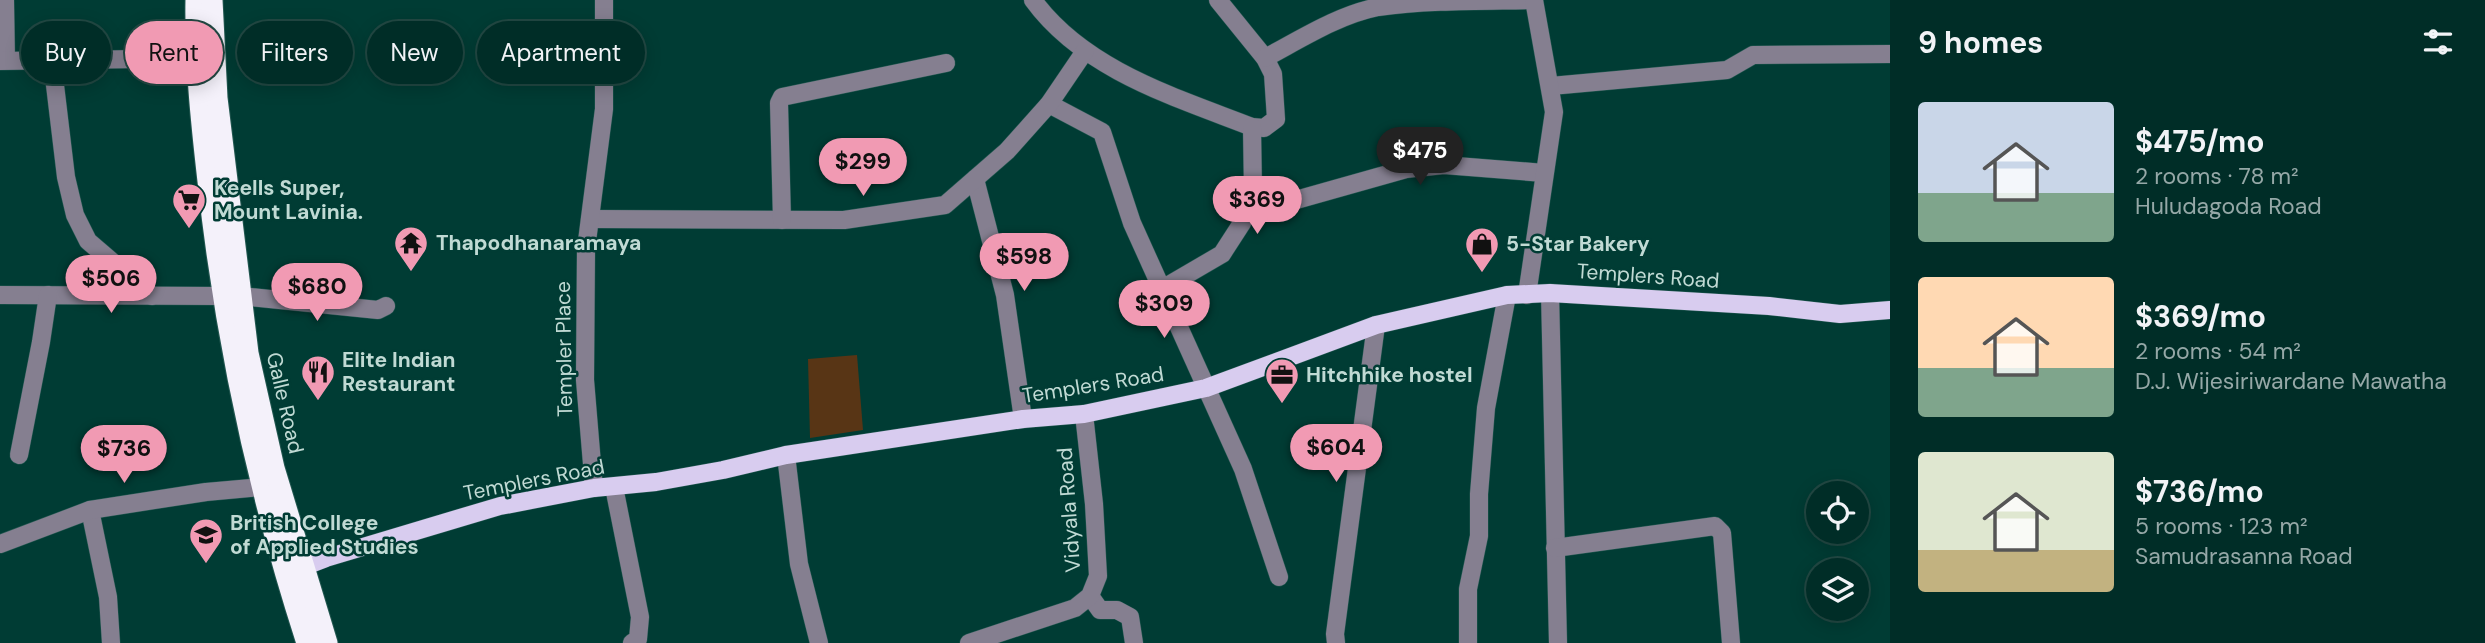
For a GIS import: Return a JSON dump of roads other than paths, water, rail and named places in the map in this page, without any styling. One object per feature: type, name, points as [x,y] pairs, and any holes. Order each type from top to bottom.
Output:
[{"type":"highway","name":"Galle Road","points":[[196,0],[199,21]]},
{"type":"highway","name":"Galle Road","points":[[209,21],[212,0]]},
{"type":"highway","name":"Galle Road","points":[[206,84],[213,225],[248,353],[274,468],[307,643]]},
{"type":"highway","name":"Galle Road","points":[[232,296],[238,385],[262,487],[294,570],[327,643]]},
{"type":"main road","name":"Templers Road","points":[[294,570],[500,506],[594,488],[723,470],[786,454],[1023,419],[1084,414],[1206,388],[1377,325],[1507,295],[1550,293],[1769,306],[1840,314],[1890,310]]},
{"type":"street","points":[[5,0],[3,60],[21,60]]},
{"type":"street","name":"Templer Place","points":[[594,488],[585,380],[586,249],[604,109],[604,0]]},
{"type":"street","points":[[1033,0],[1061,31],[1085,51],[1157,91],[1252,127],[1264,128],[1276,119],[1273,74],[1265,58],[1218,0]]},
{"type":"street","points":[[1265,58],[1336,21],[1376,7],[1412,2],[1534,0],[1554,112],[1527,295]]},
{"type":"street","points":[[590,219],[844,220],[945,205],[1007,151],[1049,104],[1085,51]]},
{"type":"street","points":[[1551,86],[1727,70],[1753,55],[1890,54]]},
{"type":"street","points":[[782,220],[779,103],[782,97],[946,63]]},
{"type":"street","points":[[55,84],[66,177],[75,215],[88,241],[152,296]]},
{"type":"street","points":[[1049,104],[1102,132],[1132,223],[1243,469],[1279,577]]},
{"type":"street","points":[[1162,289],[1222,254],[1242,223],[1253,192],[1252,127]]},
{"type":"street","points":[[1296,200],[1406,170],[1444,165],[1544,173]]},
{"type":"street","points":[[975,179],[1005,295],[1023,419]]},
{"type":"street","points":[[1550,293],[1558,643]]},
{"type":"street","points":[[0,295],[232,296],[378,310],[386,306]]},
{"type":"street","points":[[19,455],[48,295]]},
{"type":"street","points":[[1468,643],[1468,589],[1479,536],[1479,494],[1486,408],[1507,295]]},
{"type":"street","points":[[1336,643],[1335,634],[1377,325]]},
{"type":"street","name":"Vidyala Road","points":[[969,643],[1075,608],[1090,596],[1098,576],[1094,505],[1084,414]]},
{"type":"street","points":[[786,454],[799,564],[819,643]]},
{"type":"street","points":[[0,544],[90,510],[206,492],[262,487]]},
{"type":"street","points":[[614,487],[640,617],[638,639],[632,643]]},
{"type":"street","points":[[90,510],[108,597],[111,643]]},
{"type":"street","points":[[1555,548],[1715,526],[1722,533],[1731,643]]},
{"type":"street","points":[[1090,596],[1100,610],[1117,610],[1130,617],[1134,643]]},
{"type":"place","name":"Keells Super, Mount Lavinia.","points":[[189,230]]},
{"type":"place","name":"Thapodhanaramaya","points":[[411,273]]},
{"type":"place","name":"5-Star Bakery","points":[[1482,274]]},
{"type":"place","name":"Elite Indian Restaurant","points":[[318,402]]},
{"type":"place","name":"Hitchhike hostel","points":[[1282,405]]},
{"type":"place","name":"British College of Applied Studies","points":[[206,565]]}]
